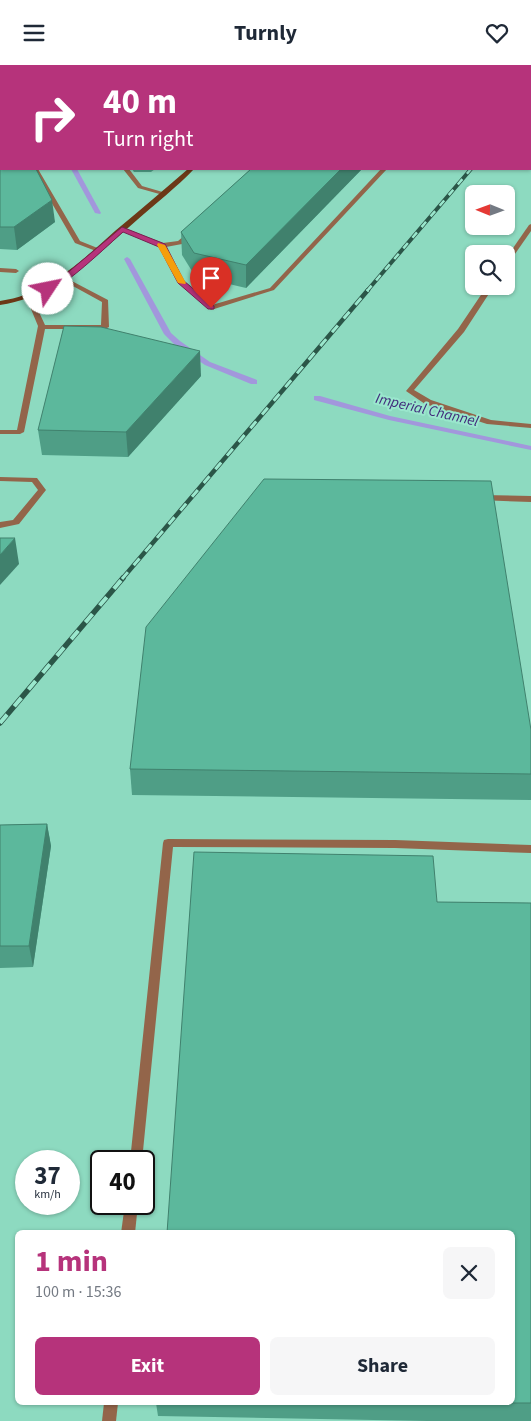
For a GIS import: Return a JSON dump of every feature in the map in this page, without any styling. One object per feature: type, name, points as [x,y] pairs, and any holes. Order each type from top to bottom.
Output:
[{"type":"street","points":[[0,303],[29,297],[48,289],[64,279],[190,170]]},
{"type":"lane","points":[[36,170],[77,242],[98,250]]},
{"type":"lane","points":[[127,170],[140,187],[163,193]]},
{"type":"lane","points":[[162,245],[181,282],[211,308],[272,289],[383,170]]},
{"type":"lane","points":[[515,250],[531,226]]},
{"type":"lane","points":[[122,229],[162,245],[180,243],[198,227]]},
{"type":"lane","points":[[0,270],[16,271]]},
{"type":"lane","points":[[42,327],[105,327],[106,301],[64,279]]},
{"type":"lane","points":[[485,295],[461,330],[410,391],[428,401],[490,422],[531,426]]},
{"type":"lane","points":[[0,432],[20,432],[42,327],[29,297]]},
{"type":"lane","points":[[0,479],[34,479],[42,490],[16,522],[0,525]]},
{"type":"lane","points":[[473,497],[531,499]]},
{"type":"lane","points":[[137,1150],[168,843],[395,844],[531,849]]},
{"type":"lane","points":[[128,1230],[130,1215]]},
{"type":"lane","points":[[109,1421],[111,1405]]},
{"type":"building","points":[[0,170],[37,170],[52,200],[14,227],[0,227]]},
{"type":"building","points":[[250,170],[340,170],[246,265],[194,253],[181,232]]},
{"type":"building","points":[[64,326],[101,327],[200,351],[126,432],[38,430]]},
{"type":"building","points":[[264,479],[491,481],[531,730],[531,774],[130,769],[146,627]]},
{"type":"building","points":[[0,538],[15,538],[0,555]]},
{"type":"building","points":[[47,824],[29,946],[0,946],[0,825]]},
{"type":"building","points":[[194,852],[433,856],[437,902],[531,903],[531,1403],[515,1403],[515,1230],[167,1230]]},
{"type":"waterway","name":"Imperial Channel","points":[[75,170],[98,213]]},
{"type":"waterway","name":"Imperial Channel","points":[[127,259],[168,334],[177,343],[208,363],[254,382]]},
{"type":"waterway","name":"Imperial Channel","points":[[317,398],[389,418],[531,448]]},
{"type":"railway","points":[[367,291],[470,170]]},
{"type":"railway","points":[[122,579],[368,290]]},
{"type":"railway","points":[[0,723],[123,578]]},
{"type":"slow traffic","points":[[161,245],[182,283]]},
{"type":"route","points":[[48,289],[69,275],[122,229],[162,245],[181,282],[211,308]]}]
